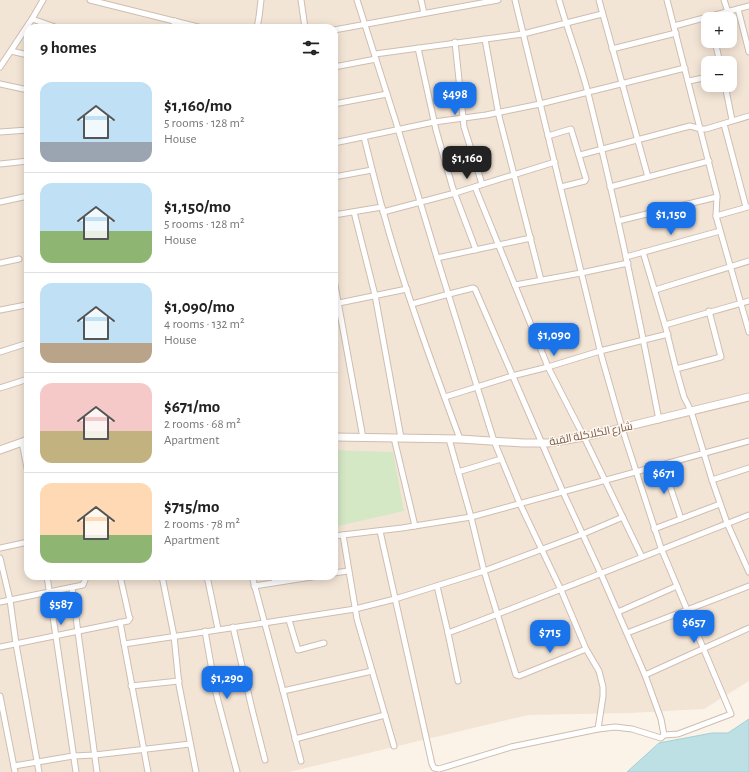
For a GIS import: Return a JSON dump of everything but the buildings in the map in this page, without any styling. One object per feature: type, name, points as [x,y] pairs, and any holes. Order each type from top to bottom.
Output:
[{"type":"street","points":[[29,24],[43,0]]},
{"type":"street","points":[[90,0],[107,2],[186,24]]},
{"type":"street","points":[[258,24],[260,0]]},
{"type":"street","points":[[301,0],[304,24]]},
{"type":"street","points":[[359,0],[364,24],[398,129],[494,441],[520,504],[561,590],[586,649],[599,671],[603,687],[598,729]]},
{"type":"street","points":[[421,0],[424,13]]},
{"type":"street","points":[[338,29],[476,2],[498,0]]},
{"type":"street","points":[[380,531],[434,768],[439,769],[511,747],[598,729],[615,727],[626,728],[661,738],[664,736],[678,734],[731,714],[654,529],[635,471],[600,351],[515,0]]},
{"type":"street","points":[[559,0],[588,93],[602,150],[628,263],[659,420]]},
{"type":"street","points":[[599,0],[648,177]]},
{"type":"street","points":[[667,0],[709,161],[717,197],[716,216],[749,332]]},
{"type":"street","points":[[724,0],[728,12],[749,6]]},
{"type":"street","points":[[738,9],[749,52]]},
{"type":"street","points":[[338,66],[375,56],[418,48],[523,34],[602,14]]},
{"type":"street","points":[[32,19],[46,24]]},
{"type":"street","points":[[674,26],[701,20]]},
{"type":"street","points":[[0,67],[24,31]]},
{"type":"street","points":[[612,49],[676,33]]},
{"type":"street","points":[[485,39],[498,112],[541,280]]},
{"type":"street","points":[[455,42],[466,132],[482,184]]},
{"type":"street","points":[[418,48],[434,122],[455,193],[476,250]]},
{"type":"street","points":[[11,51],[24,54]]},
{"type":"street","points":[[338,142],[434,122],[486,115],[540,104],[685,68]]},
{"type":"street","points":[[688,81],[701,78]]},
{"type":"street","points":[[0,84],[24,89]]},
{"type":"street","points":[[726,92],[732,120]]},
{"type":"street","points":[[338,103],[387,94]]},
{"type":"street","points":[[580,155],[690,126],[701,129],[749,116]]},
{"type":"street","points":[[716,216],[748,207],[724,124]]},
{"type":"street","points":[[548,136],[571,129],[580,155],[586,181],[560,187]]},
{"type":"street","points":[[0,132],[24,130]]},
{"type":"street","points":[[364,137],[382,209],[407,289],[460,439]]},
{"type":"street","points":[[0,164],[24,161]]},
{"type":"street","points":[[610,187],[709,161]]},
{"type":"street","points":[[338,214],[382,209],[420,202],[455,193],[514,173],[554,162]]},
{"type":"street","points":[[338,176],[372,170]]},
{"type":"street","points":[[475,187],[548,368],[584,437],[642,557]]},
{"type":"street","points":[[0,202],[24,197]]},
{"type":"street","points":[[618,221],[717,197]]},
{"type":"street","points":[[354,212],[375,295],[398,438],[415,526]]},
{"type":"street","points":[[626,257],[720,231]]},
{"type":"street","points":[[437,258],[531,238]]},
{"type":"street","points":[[643,252],[668,334],[684,397],[691,411],[703,454],[727,523],[746,561],[749,572]]},
{"type":"street","points":[[0,263],[19,259]]},
{"type":"street","points":[[655,290],[749,261]]},
{"type":"street","points":[[515,285],[628,263]]},
{"type":"street","points":[[338,304],[407,289]]},
{"type":"street","points":[[412,304],[449,294],[476,289],[563,492],[628,633],[661,718],[664,736]]},
{"type":"street","points":[[665,325],[709,311],[749,301]]},
{"type":"street","points":[[0,310],[24,304]]},
{"type":"street","points":[[676,369],[721,357],[709,311]]},
{"type":"street","points":[[338,314],[363,438]]},
{"type":"street","points":[[444,397],[512,376],[548,368],[600,351],[668,334]]},
{"type":"street","points":[[0,352],[24,345]]},
{"type":"street","points":[[0,388],[24,380]]},
{"type":"street","name":"شارع الكلاكلة القبة","points":[[338,437],[460,439],[542,443],[584,437],[749,397]]},
{"type":"street","points":[[449,439],[471,517],[484,571],[516,675],[518,676],[586,649]]},
{"type":"street","points":[[0,450],[24,441]]},
{"type":"street","points":[[338,536],[380,531],[471,517],[749,441]]},
{"type":"street","points":[[458,472],[501,459]]},
{"type":"street","points":[[663,465],[681,519]]},
{"type":"street","points":[[712,480],[749,468]]},
{"type":"street","points":[[654,529],[720,504]]},
{"type":"street","points":[[448,633],[561,590],[662,548],[749,515]]},
{"type":"street","points":[[124,644],[218,629],[289,620],[355,609],[395,600],[484,571],[583,534],[623,517]]},
{"type":"street","points":[[343,535],[348,571],[361,634],[394,746]]},
{"type":"street","points":[[0,548],[24,543]]},
{"type":"street","points":[[0,558],[10,600],[16,644],[39,772]]},
{"type":"street","points":[[338,573],[348,571]]},
{"type":"street","points":[[48,580],[76,772]]},
{"type":"street","points":[[0,602],[72,588],[83,585],[85,580]]},
{"type":"street","points":[[0,647],[128,621],[130,618],[121,580]]},
{"type":"street","points":[[163,580],[174,636],[179,681],[196,772]]},
{"type":"street","points":[[208,580],[218,629]]},
{"type":"street","points":[[253,580],[283,691],[300,761]]},
{"type":"street","points":[[254,586],[287,580]]},
{"type":"street","points":[[437,586],[458,681]]},
{"type":"street","points":[[618,612],[677,586]]},
{"type":"street","points":[[628,633],[749,586]]},
{"type":"street","points":[[72,588],[97,772]]},
{"type":"street","points":[[289,620],[298,650],[324,643]]},
{"type":"street","points":[[120,622],[148,772]]},
{"type":"street","points":[[233,627],[265,760]]},
{"type":"street","points":[[645,675],[749,628]]},
{"type":"street","points":[[205,631],[216,693],[237,772]]},
{"type":"street","points":[[283,691],[372,671]]},
{"type":"street","points":[[131,686],[179,681]]},
{"type":"street","points":[[0,698],[15,772]]},
{"type":"street","points":[[295,739],[385,715]]},
{"type":"street","points":[[14,766],[73,756],[190,744]]},
{"type":"shaded area","points":[[0,0],[749,0],[749,681],[704,709],[631,713],[528,715],[289,772],[0,772]]},
{"type":"green space","points":[[338,450],[393,452],[404,511],[338,526]]},
{"type":"water","points":[[749,719],[749,772],[627,772],[659,743],[712,733],[728,733]]}]
